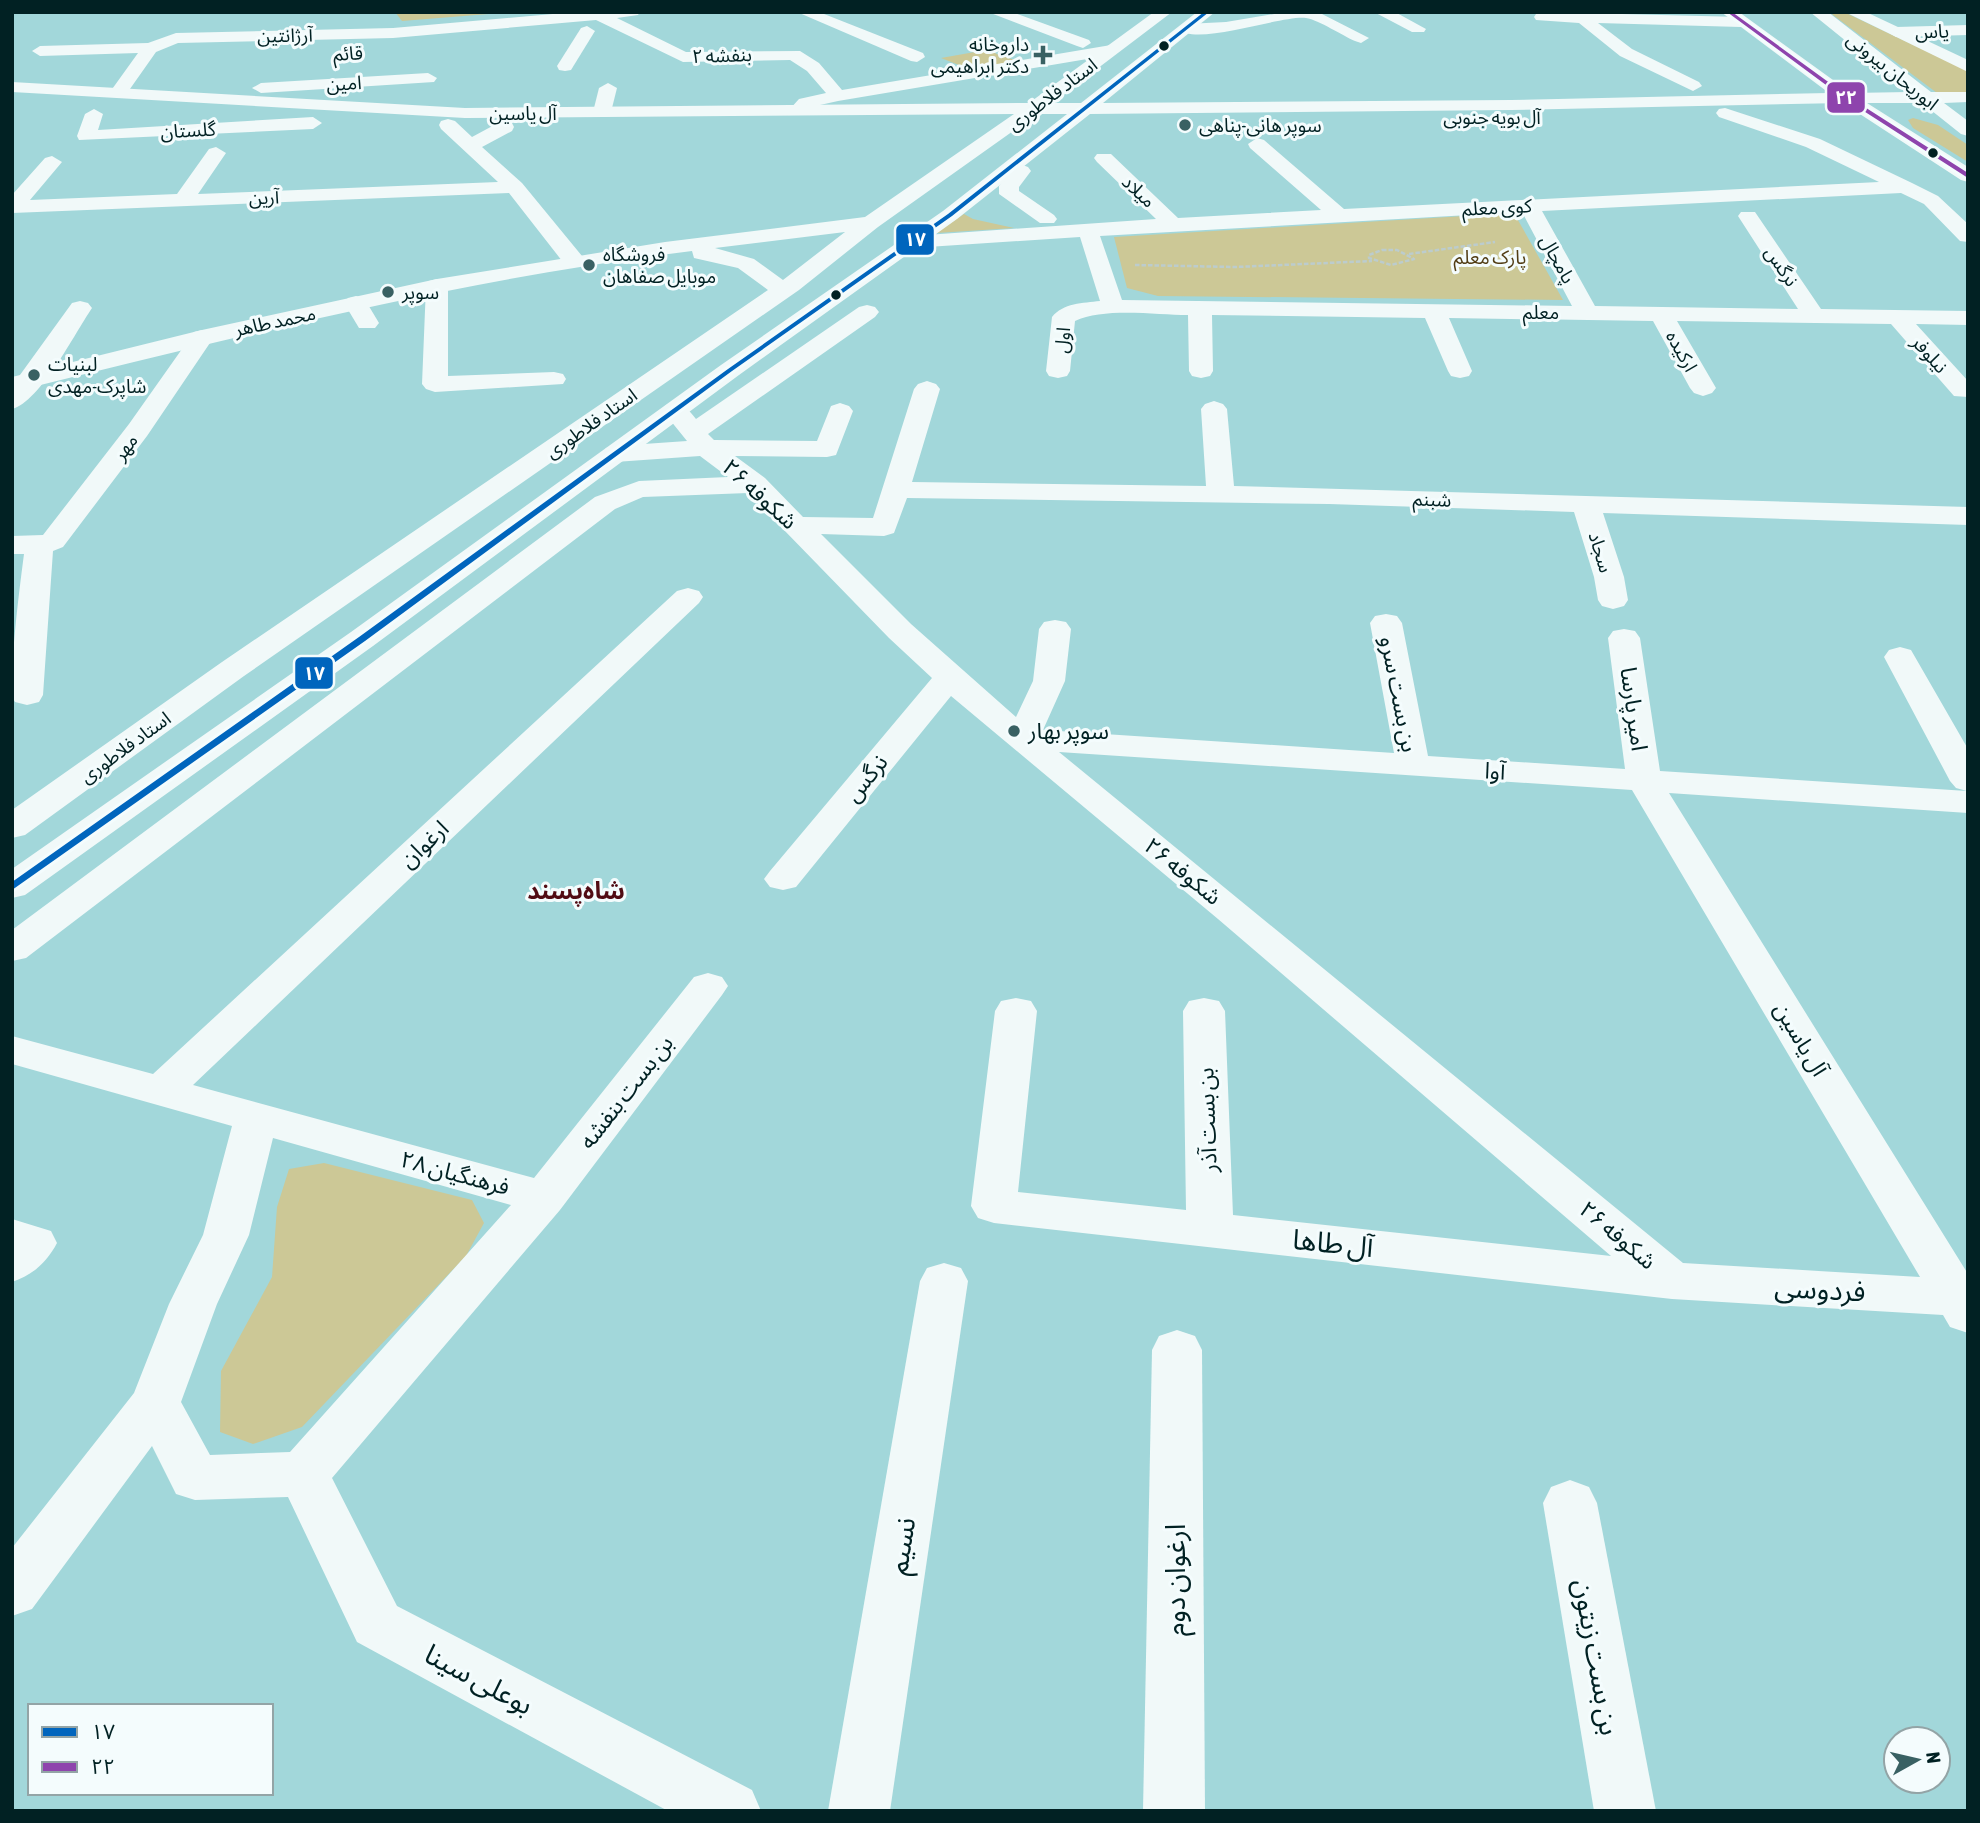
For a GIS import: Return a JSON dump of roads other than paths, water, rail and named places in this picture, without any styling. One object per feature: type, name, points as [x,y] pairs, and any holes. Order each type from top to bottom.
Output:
[{"type":"street","points":[[377,12],[398,44],[442,95],[465,113]]},
{"type":"street","points":[[496,22],[563,12]]},
{"type":"street","points":[[496,22],[632,12]]},
{"type":"street","points":[[805,12],[917,57]]},
{"type":"street","points":[[996,12],[1083,43]]},
{"type":"street","name":"استاد فلاطوری","points":[[12,827],[233,669],[782,291],[871,223],[971,133],[1026,115],[1164,12]]},
{"type":"street","name":"استاد فلاطوری","points":[[12,887],[362,639],[675,410],[912,242],[1047,139],[1086,121],[1121,80],[1207,12]]},
{"type":"street","points":[[1382,12],[1418,29]]},
{"type":"street","name":"ابوریحان بیرونی","points":[[1818,12],[1968,130]]},
{"type":"street","points":[[1853,12],[1968,67]]},
{"type":"street","points":[[1186,29],[1226,27],[1312,13],[1361,38]]},
{"type":"street","name":"بنفشه ۲","points":[[598,15],[683,57],[794,55],[813,67],[838,96]]},
{"type":"street","points":[[1580,15],[1606,39],[1660,71],[1693,86]]},
{"type":"street","points":[[1542,17],[1735,17],[1788,72],[1847,98],[1859,116]]},
{"type":"street","points":[[176,38],[183,26],[183,19]]},
{"type":"street","points":[[496,22],[529,29],[587,31],[619,26]]},
{"type":"street","name":"آرژانتین","points":[[150,48],[176,38],[398,44],[496,22]]},
{"type":"street","name":"یاس","points":[[1896,33],[1968,30]]},
{"type":"street","points":[[74,49],[87,31]]},
{"type":"street","points":[[565,66],[587,31]]},
{"type":"street","points":[[40,51],[150,48]]},
{"type":"street","points":[[119,92],[150,48]]},
{"type":"street","points":[[798,110],[805,103],[838,96],[1111,50]]},
{"type":"street","points":[[1725,106],[1764,89],[1788,72]]},
{"type":"street","name":"امین","points":[[261,88],[428,78]]},
{"type":"street","points":[[1121,80],[1130,91],[1144,98],[1194,107]]},
{"type":"street","points":[[930,116],[1012,99],[1071,82]]},
{"type":"street","name":"آل یاسین","points":[[12,87],[394,111],[465,113],[798,110],[851,116]]},
{"type":"street","points":[[602,112],[608,88]]},
{"type":"street","points":[[394,111],[442,95]]},
{"type":"street","name":"آل بویه جنوبی","points":[[1725,106],[1859,116],[1968,97]]},
{"type":"street","name":"آل بویه جنوبی","points":[[1026,115],[1086,121],[1157,120],[1339,112],[1725,106],[1847,98],[1934,104],[1968,110]]},
{"type":"street","points":[[1725,106],[1812,143],[1931,200],[1968,236]]},
{"type":"street","name":"آل بویه جنوبی","points":[[1086,121],[1194,107],[1339,112]]},
{"type":"street","points":[[1784,111],[1824,117]]},
{"type":"street","name":"آل یاسین","points":[[71,113],[313,123],[505,127],[851,116],[1026,115]]},
{"type":"street","name":"گلستان","points":[[108,114],[86,136],[313,123]]},
{"type":"street","points":[[930,116],[971,133]]},
{"type":"street","name":"ابوریحان بیرونی","points":[[1859,116],[1906,136],[1968,176]]},
{"type":"street","points":[[1086,121],[1157,120]]},
{"type":"street","points":[[448,125],[515,187],[574,261]]},
{"type":"street","points":[[471,145],[505,127]]},
{"type":"street","points":[[1257,144],[1339,215]]},
{"type":"street","points":[[183,200],[216,153]]},
{"type":"street","name":"میلاد","points":[[1104,158],[1174,225]]},
{"type":"street","points":[[13,207],[52,162]]},
{"type":"street","points":[[1012,167],[1021,171],[1009,186],[1009,194],[1047,219]]},
{"type":"street","name":"آرین","points":[[13,207],[183,200],[364,185],[515,187]]},
{"type":"street","name":"کوی معلم","points":[[912,242],[1339,215],[1905,187]]},
{"type":"street","name":"کوی معلم","points":[[963,205],[1014,223],[1088,230]]},
{"type":"street","name":"پامچال","points":[[1529,206],[1587,312]]},
{"type":"street","name":"نرگس","points":[[1748,216],[1815,317]]},
{"type":"street","name":"محمد طاهر","points":[[22,383],[202,337],[362,313],[438,286],[665,247],[871,223]]},
{"type":"street","points":[[1088,230],[1113,307]]},
{"type":"street","name":"محمد طاهر","points":[[665,247],[728,257],[754,265],[782,291]]},
{"type":"street","points":[[438,286],[436,384],[554,379]]},
{"type":"street","name":"معلم","points":[[1113,307],[1968,317]]},
{"type":"street","name":"اول","points":[[1058,371],[1064,317],[1079,310],[1113,307]]},
{"type":"street","points":[[12,401],[22,383],[80,308]]},
{"type":"street","points":[[1200,309],[1200,370]]},
{"type":"street","points":[[1434,311],[1460,371]]},
{"type":"street","points":[[700,440],[867,312]]},
{"type":"street","name":"ارکیده","points":[[1661,314],[1703,388]]},
{"type":"street","name":"نیلوفر","points":[[1897,317],[1963,391]]},
{"type":"street","name":"مهر","points":[[26,546],[53,541],[138,430],[202,337]]},
{"type":"street","points":[[795,525],[884,527],[927,389]]},
{"type":"street","points":[[1214,409],[1221,495]]},
{"type":"street","name":"شکوفه ۲۶","points":[[675,410],[700,440],[755,484],[900,631],[950,677],[1672,1280]]},
{"type":"street","points":[[615,454],[700,440],[827,449],[840,411]]},
{"type":"street","points":[[12,949],[605,503],[639,489],[755,484]]},
{"type":"street","name":"شبنم","points":[[897,491],[1221,495],[1968,516]]},
{"type":"street","name":"سجاد","points":[[1586,504],[1609,577],[1613,600]]},
{"type":"street","points":[[26,546],[27,695]]},
{"type":"street","name":"ارغوان","points":[[160,1091],[688,597]]},
{"type":"street","name":"بن بست سرو","points":[[1386,623],[1413,765]]},
{"type":"street","points":[[1022,739],[1049,681],[1055,629]]},
{"type":"street","name":"امیر پارسا","points":[[1624,638],[1644,780]]},
{"type":"street","points":[[1900,657],[1968,781]]},
{"type":"street","name":"نرگس","points":[[783,880],[950,677]]},
{"type":"street","name":"آوا","points":[[1022,739],[1968,802]]},
{"type":"street","name":"آل یاسین","points":[[1644,780],[1964,1304]]},
{"type":"street","points":[[12,834],[62,851]]},
{"type":"street","name":"بن بست بنفشه","points":[[544,1198],[708,986]]},
{"type":"street","name":"آل طاها","points":[[1016,1011],[994,1206],[1672,1280]]},
{"type":"street","name":"بن بست آذر","points":[[1204,1011],[1210,1229]]},
{"type":"street","name":"فرهنگیان ۲۸","points":[[12,1050],[544,1198],[303,1474]]},
{"type":"street","points":[[12,1591],[155,1403],[193,1304],[226,1236],[256,1118]]},
{"type":"street","name":"فردوسی","points":[[1672,1280],[1964,1304]]},
{"type":"street","name":"نسیم","points":[[859,1811],[943,1281]]},
{"type":"street","name":"ارغوان دوم","points":[[1174,1811],[1177,1350]]},
{"type":"street","points":[[155,1403],[195,1478],[303,1474]]},
{"type":"street","name":"بوعلی سینا","points":[[303,1474],[377,1624],[730,1811]]},
{"type":"street","name":"بن بست زیتون","points":[[1570,1503],[1625,1811]]},
{"type":"place","name":"داروخانه دکتر ابراهیمی","points":[[1043,55]]},
{"type":"place","name":"سوپر هانی-پناهی","points":[[1185,125]]},
{"type":"place","name":"فروشگاه موبایل صفاهان","points":[[589,265]]},
{"type":"place","name":"سوپر","points":[[388,292]]},
{"type":"place","name":"لبنیات شاپرک-مهدی","points":[[34,375]]},
{"type":"place","name":"سوپر بهار","points":[[1014,731]]},
{"type":"district","name":"شاه‌پسند","points":[[576,891]]},
{"type":"park label","name":"پارک معلم","points":[[1490,257]]}]
